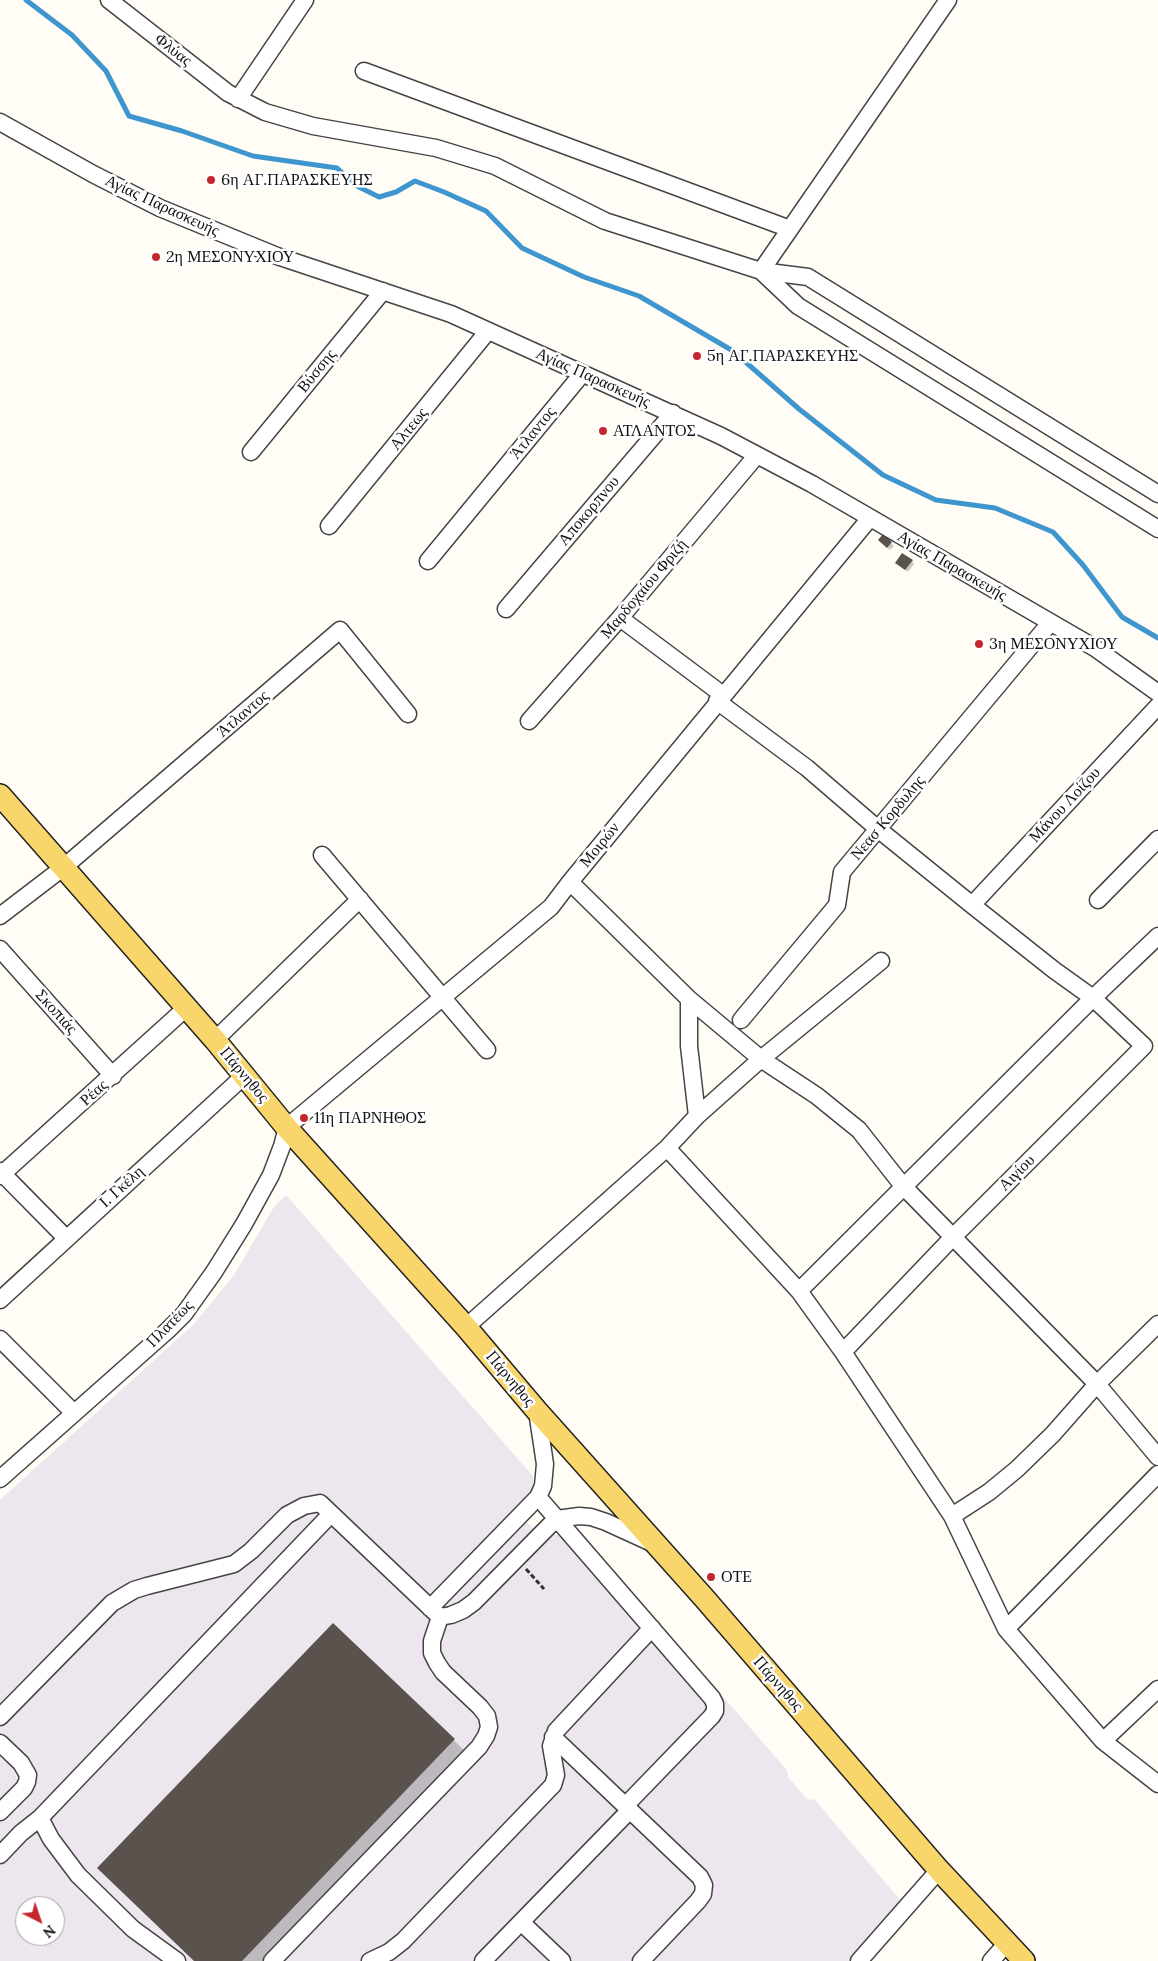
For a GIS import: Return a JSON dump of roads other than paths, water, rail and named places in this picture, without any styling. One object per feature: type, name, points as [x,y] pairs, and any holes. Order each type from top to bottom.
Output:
[{"type":"main road","name":"Πάρνηθος","points":[[0,795],[215,1040],[287,1128],[466,1328],[939,1870],[1024,1961]]},
{"type":"street","name":"Φλύας","points":[[109,0],[228,93],[265,112],[313,126],[436,148],[495,166],[605,221],[761,271],[808,277],[1158,494]]},
{"type":"street","points":[[238,99],[305,0]]},
{"type":"street","points":[[948,0],[761,271],[798,306],[1158,529]]},
{"type":"street","points":[[364,71],[790,229]]},
{"type":"street","name":"Αγίας Παρασκευής","points":[[0,122],[93,174],[160,208],[277,256],[451,314],[673,414],[757,455],[1095,648],[1158,692]]},
{"type":"street","name":"Βύσσης","points":[[251,452],[383,291]]},
{"type":"street","name":"Αλτεως","points":[[329,526],[488,331]]},
{"type":"street","name":"Άτλαντος","points":[[428,561],[582,374]]},
{"type":"street","name":"Αποκορπνου","points":[[506,609],[673,414]]},
{"type":"street","name":"Μαρδοχαίου Φριζή","points":[[529,721],[620,618],[757,455]]},
{"type":"street","name":"Μοιρών","points":[[287,1128],[296,1118],[551,907],[720,698],[870,518]]},
{"type":"street","points":[[620,618],[807,768],[878,829],[972,905],[1054,970],[1093,998]]},
{"type":"street","name":"Νεασ Κορδυλης","points":[[741,1020],[837,905],[842,872],[1050,623]]},
{"type":"street","name":"Άτλαντος","points":[[64,867],[340,630],[408,714]]},
{"type":"street","name":"Μάνου Λοίζου","points":[[972,905],[1158,706]]},
{"type":"street","points":[[1098,900],[1158,839]]},
{"type":"street","points":[[322,855],[487,1050]]},
{"type":"street","points":[[0,916],[64,867]]},
{"type":"street","points":[[570,882],[689,999],[761,1059],[817,1096],[859,1130],[903,1186],[1097,1384],[1158,1457]]},
{"type":"street","points":[[215,1040],[360,899]]},
{"type":"street","points":[[798,1291],[1158,936]]},
{"type":"street","name":"Σκοπιάς","points":[[0,948],[113,1076]]},
{"type":"street","points":[[466,1328],[667,1148],[697,1116],[761,1059],[881,962]]},
{"type":"street","name":"Αιγίου","points":[[843,1352],[953,1237],[1144,1046],[1093,998]]},
{"type":"street","points":[[689,999],[689,1046],[697,1116]]},
{"type":"street","name":"Ρέας","points":[[1,1174],[113,1076],[186,1008]]},
{"type":"street","name":"Ι. Γκέλη","points":[[0,1300],[245,1075]]},
{"type":"street","name":"Πλατέως","points":[[0,1479],[168,1330],[194,1300],[239,1232],[271,1175],[287,1128]]},
{"type":"street","points":[[667,1148],[798,1291],[843,1352],[952,1516],[1006,1629],[1103,1741],[1158,1784]]},
{"type":"street","points":[[1,1174],[66,1238]]},
{"type":"street","points":[[952,1516],[989,1492],[1017,1469],[1097,1384],[1158,1324]]},
{"type":"street","points":[[0,1338],[74,1414]]},
{"type":"street","points":[[272,1961],[479,1747],[486,1736],[489,1727],[487,1716],[436,1663],[432,1653],[435,1612],[538,1497],[544,1486],[545,1464],[537,1411]]},
{"type":"street","points":[[1006,1629],[1158,1474]]},
{"type":"street","points":[[483,1961],[628,1808],[715,1711],[715,1704],[712,1698],[538,1497]]},
{"type":"street","points":[[0,1717],[103,1610],[122,1596],[147,1586],[234,1564],[251,1551],[279,1522],[295,1510],[320,1503],[435,1612],[451,1615],[463,1610],[557,1520],[579,1516],[591,1517],[655,1544]]},
{"type":"street","points":[[0,1855],[21,1833],[40,1818],[331,1514]]},
{"type":"street","points":[[370,1961],[388,1952],[403,1941],[553,1785],[556,1775],[551,1754],[553,1737],[560,1725],[652,1628]]},
{"type":"street","points":[[1103,1741],[1158,1689]]},
{"type":"street","points":[[553,1737],[700,1877],[704,1885],[703,1894],[698,1901],[641,1961]]},
{"type":"street","points":[[0,1743],[21,1763],[28,1774],[24,1788],[0,1812]]},
{"type":"street","points":[[40,1818],[51,1839],[78,1875],[134,1929],[177,1961]]},
{"type":"street","points":[[859,1961],[939,1870]]},
{"type":"street","points":[[521,1922],[562,1961]]},
{"type":"street","points":[[991,1961],[1007,1943]]},
{"type":"waterway","points":[[26,0],[72,35],[106,71],[129,116],[182,131],[253,156],[337,168],[357,186],[379,197],[396,192],[415,181],[486,211],[522,248],[584,277],[639,296],[733,351],[799,409],[883,475],[936,500],[995,508],[1053,532],[1083,565],[1122,617],[1158,638]]},
{"type":"place","name":"6η ΑΓ.ΠΑΡΑΣΚΕΥΗΣ","points":[[211,180]]},
{"type":"place","name":"2η ΜΕΣΟΝΥΧΙΟΥ","points":[[156,257]]},
{"type":"place","name":"5η ΑΓ.ΠΑΡΑΣΚΕΥΗΣ","points":[[697,356]]},
{"type":"place","name":"ΑΤΛΑΝΤΟΣ","points":[[603,431]]},
{"type":"place","name":"3η ΜΕΣΟΝΥΧΙΟΥ","points":[[979,644]]},
{"type":"place","name":"11η ΠΑΡΝΗΘΟΣ","points":[[304,1118]]},
{"type":"place","name":"ΟΤΕ","points":[[711,1577]]}]
